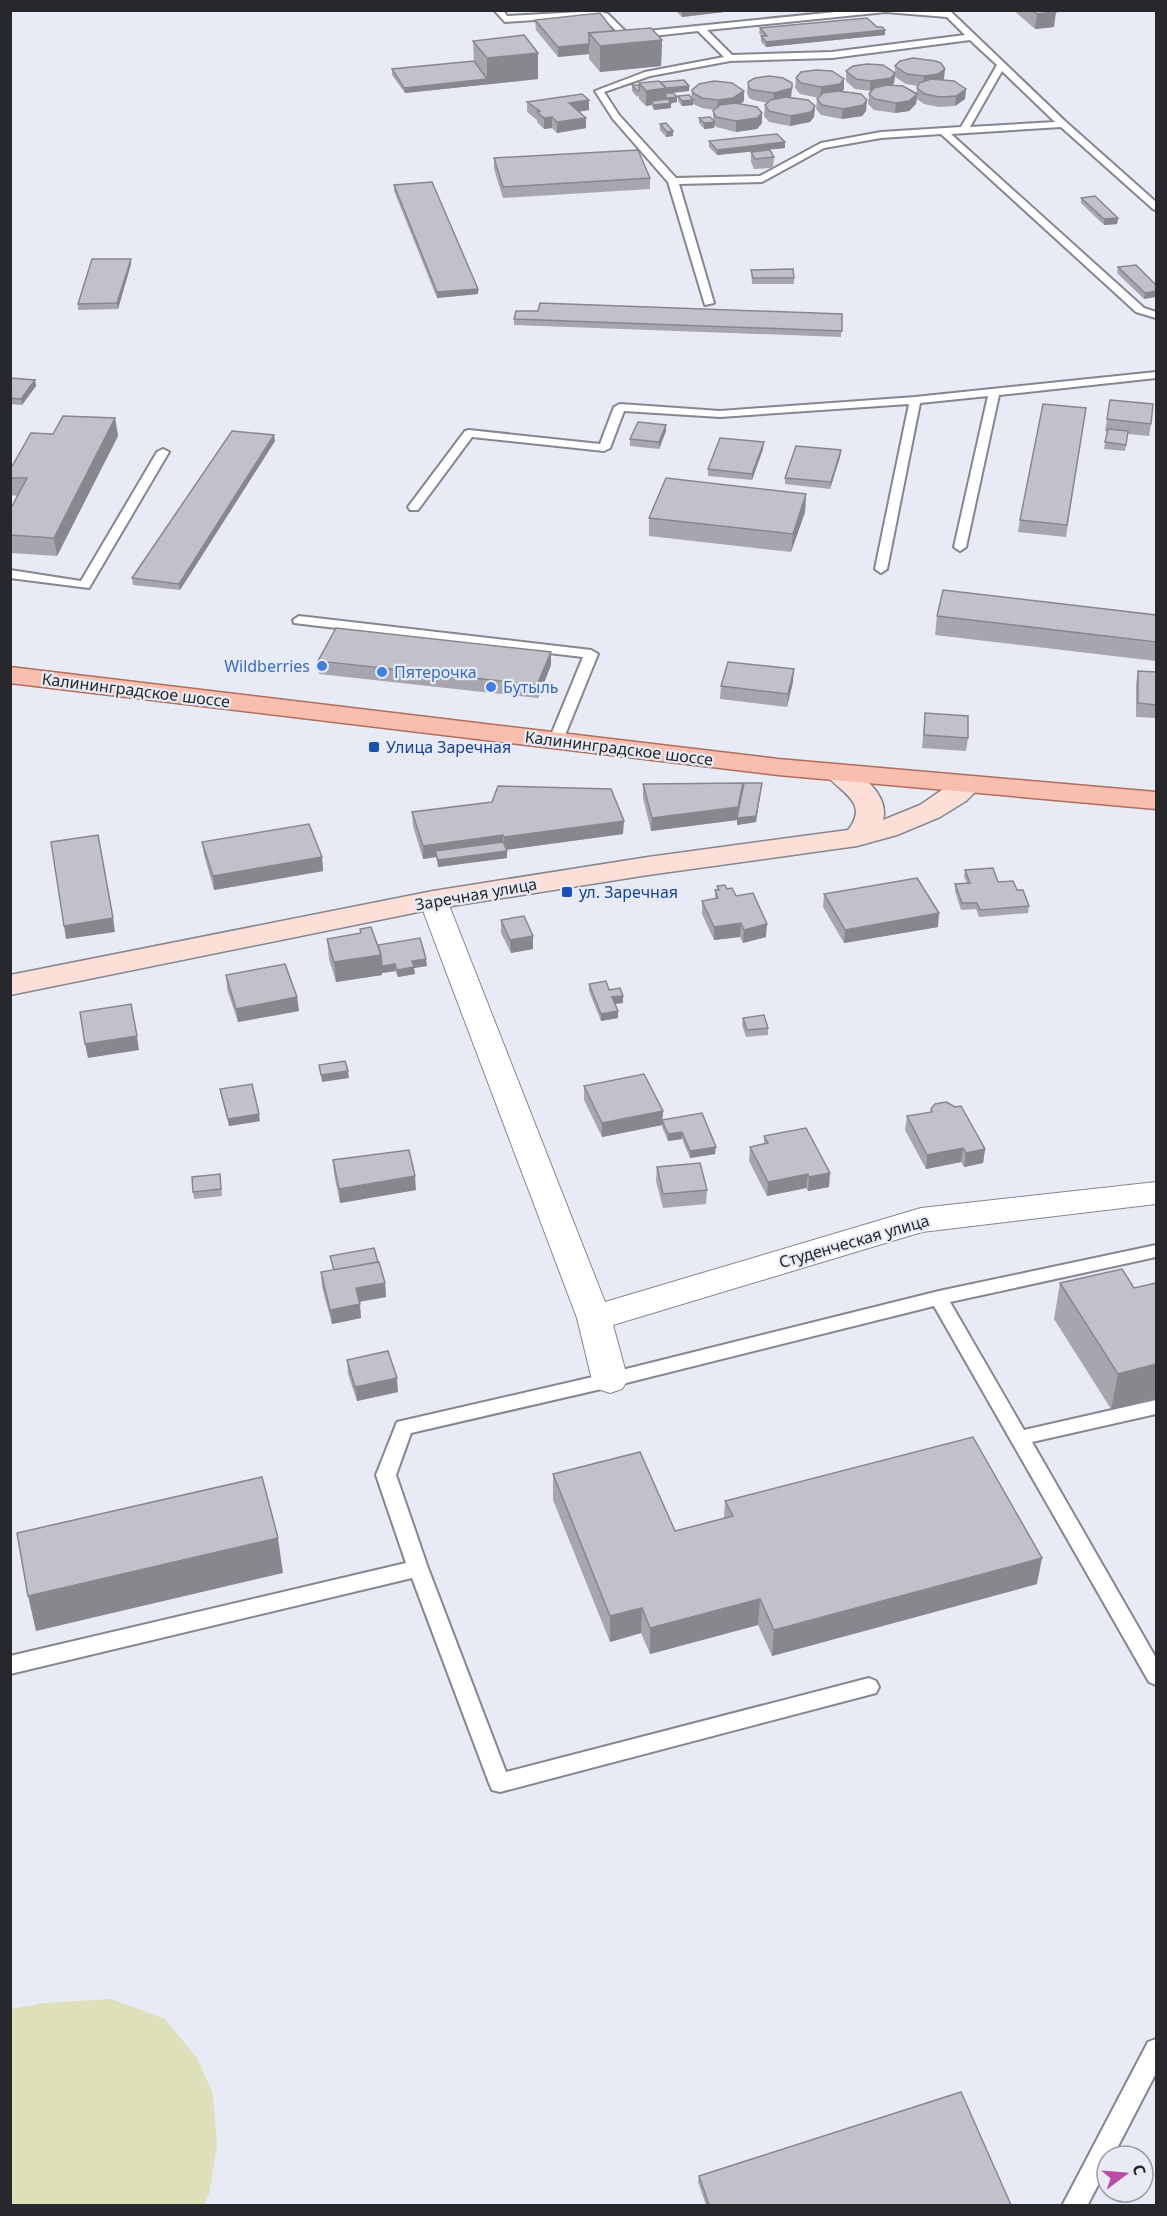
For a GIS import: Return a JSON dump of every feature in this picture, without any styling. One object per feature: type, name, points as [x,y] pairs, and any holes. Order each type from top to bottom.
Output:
[{"type":"main road","name":"Калининградское шоссе","points":[[10,675],[840,773],[1156,801]]},
{"type":"main road","points":[[840,773],[860,790],[868,801],[871,814],[869,825],[857,837]]},
{"type":"main road","name":"Заречная улица","points":[[10,985],[433,900],[648,866],[857,837],[885,830],[919,817],[954,798],[968,785]]},
{"type":"street","points":[[433,900],[594,1318],[610,1380]]},
{"type":"street","name":"Студенческая улица","points":[[594,1318],[921,1220],[1156,1193]]},
{"type":"lane","points":[[498,10],[505,19],[587,13],[603,14],[625,36],[886,10],[947,13],[1063,124],[1156,207]]},
{"type":"lane","points":[[701,29],[730,58]]},
{"type":"lane","points":[[709,303],[673,181],[616,117],[599,91],[648,74],[730,58],[832,55],[972,37]]},
{"type":"lane","points":[[965,128],[1001,65]]},
{"type":"lane","points":[[673,181],[762,179],[821,146],[881,135],[965,128],[1063,124]]},
{"type":"lane","points":[[942,130],[1140,310],[1156,315]]},
{"type":"lane","points":[[414,507],[469,433],[604,448],[620,407],[720,414],[915,400],[1156,375]]},
{"type":"lane","points":[[960,547],[994,392]]},
{"type":"lane","points":[[881,569],[915,400]]},
{"type":"lane","points":[[10,574],[85,585],[163,452]]},
{"type":"lane","points":[[299,620],[591,654],[556,740]]},
{"type":"lane","points":[[869,1687],[500,1784],[418,1568],[386,1475],[404,1427],[610,1380],[939,1298],[1156,1251]]},
{"type":"lane","points":[[939,1298],[1156,1676]]},
{"type":"lane","points":[[1019,1438],[1156,1407]]},
{"type":"lane","points":[[10,1665],[418,1568]]},
{"type":"lane","points":[[1074,2205],[1156,2050]]},
{"type":"green space","points":[[111,1999],[165,2019],[197,2058],[213,2094],[217,2146],[209,2194],[204,2205],[11,2205],[11,2009],[45,2003]]},
{"type":"building","points":[[1032,10],[1054,10],[1056,12],[1037,14]]},
{"type":"building","points":[[600,13],[614,31],[589,33],[589,44],[558,47],[535,20]]},
{"type":"building","points":[[867,18],[877,27],[885,30],[766,42],[761,36],[767,36],[760,28]]},
{"type":"building","points":[[651,28],[662,40],[600,46],[589,33]]},
{"type":"building","points":[[524,35],[538,53],[487,58],[473,41]]},
{"type":"building","points":[[913,58],[936,61],[941,63],[945,69],[938,74],[924,76],[907,74],[895,66],[900,61]]},
{"type":"building","points":[[474,61],[487,79],[404,88],[392,69]]},
{"type":"building","points":[[883,65],[895,73],[891,78],[870,81],[856,79],[846,71],[853,66]]},
{"type":"building","points":[[832,71],[844,79],[840,84],[821,87],[801,83],[796,78],[801,72]]},
{"type":"building","points":[[769,76],[783,78],[792,83],[792,88],[774,93],[749,88],[748,82],[755,78]]},
{"type":"building","points":[[931,79],[954,81],[966,89],[956,96],[940,97],[925,94],[917,88],[919,83]]},
{"type":"building","points":[[684,80],[689,86],[666,88],[660,82]]},
{"type":"building","points":[[659,81],[666,88],[646,91],[639,83]]},
{"type":"building","points":[[714,81],[732,83],[744,91],[733,98],[718,100],[702,98],[693,93],[692,90],[699,84]]},
{"type":"building","points":[[632,85],[639,85],[639,91],[637,91]]},
{"type":"building","points":[[887,85],[903,86],[917,94],[909,101],[896,103],[875,99],[869,94],[874,88]]},
{"type":"building","points":[[838,91],[861,94],[867,100],[863,105],[843,109],[822,105],[817,99],[823,93]]},
{"type":"building","points":[[666,93],[673,93],[677,97],[667,98]]},
{"type":"building","points":[[582,94],[589,100],[569,103],[586,118],[557,122],[552,117],[544,118],[537,112],[540,111],[527,102]]},
{"type":"building","points":[[689,95],[693,100],[682,101],[678,96]]},
{"type":"building","points":[[785,97],[808,100],[815,106],[811,112],[791,116],[769,111],[765,105],[771,100]]},
{"type":"building","points":[[668,99],[671,103],[654,105],[651,101]]},
{"type":"building","points":[[735,103],[757,107],[762,113],[757,118],[736,121],[716,117],[713,111],[720,105]]},
{"type":"building","points":[[710,117],[715,122],[704,123],[699,118]]},
{"type":"building","points":[[666,123],[673,131],[667,132],[660,124]]},
{"type":"building","points":[[777,134],[785,142],[717,150],[709,141]]},
{"type":"building","points":[[638,150],[650,178],[503,187],[494,158]]},
{"type":"building","points":[[770,150],[774,157],[755,159],[751,152]]},
{"type":"building","points":[[432,182],[478,289],[437,292],[394,185]]},
{"type":"building","points":[[1095,196],[1118,218],[1104,219],[1081,198]]},
{"type":"building","points":[[92,259],[131,259],[117,303],[78,304]]},
{"type":"building","points":[[1136,265],[1156,285],[1156,291],[1145,293],[1118,267]]},
{"type":"building","points":[[793,269],[794,278],[753,278],[751,270]]},
{"type":"building","points":[[540,303],[842,314],[842,331],[514,319],[516,311],[538,311]]},
{"type":"building","points":[[10,378],[35,380],[21,399],[10,398]]},
{"type":"building","points":[[1110,400],[1153,404],[1151,424],[1107,419]]},
{"type":"building","points":[[1043,404],[1086,408],[1067,525],[1020,520]]},
{"type":"building","points":[[63,416],[115,418],[54,538],[10,535],[10,510],[27,478],[10,478],[10,470],[31,433],[53,434]]},
{"type":"building","points":[[638,422],[666,425],[659,442],[630,439]]},
{"type":"building","points":[[1108,429],[1128,431],[1126,445],[1105,442]]},
{"type":"building","points":[[232,431],[274,435],[179,584],[132,578]]},
{"type":"building","points":[[720,438],[764,442],[752,474],[708,469]]},
{"type":"building","points":[[796,446],[841,450],[831,482],[785,478]]},
{"type":"building","points":[[666,478],[806,494],[793,534],[649,518]]},
{"type":"building","points":[[943,590],[1156,615],[1156,642],[937,616]]},
{"type":"building","points":[[336,628],[551,652],[537,685],[318,661]]},
{"type":"building","points":[[728,662],[794,669],[788,694],[721,686]]},
{"type":"building","points":[[1138,671],[1156,672],[1156,705],[1138,703]]},
{"type":"building","points":[[925,713],[968,716],[968,738],[924,735]]},
{"type":"building","points":[[743,783],[738,807],[652,818],[643,784]]},
{"type":"building","points":[[744,783],[762,783],[756,816],[737,818]]},
{"type":"building","points":[[498,786],[611,789],[624,821],[423,846],[412,812],[492,802]]},
{"type":"building","points":[[309,824],[322,857],[213,876],[202,842]]},
{"type":"building","points":[[98,835],[113,918],[64,926],[51,842]]},
{"type":"building","points":[[503,842],[507,851],[438,860],[435,851]]},
{"type":"building","points":[[993,868],[998,882],[1013,881],[1017,890],[1023,890],[1029,906],[980,910],[977,903],[962,903],[955,884],[970,883],[965,870]]},
{"type":"building","points":[[917,878],[939,913],[845,930],[824,894]]},
{"type":"building","points":[[725,885],[727,889],[732,888],[736,896],[753,893],[767,924],[744,930],[741,923],[714,927],[702,901],[718,898],[715,890],[719,890],[717,886]]},
{"type":"building","points":[[524,916],[533,936],[510,940],[501,920]]},
{"type":"building","points":[[371,927],[381,955],[334,962],[327,939],[361,933],[360,929]]},
{"type":"building","points":[[420,938],[426,959],[412,961],[414,967],[397,970],[395,964],[382,966],[378,945]]},
{"type":"building","points":[[285,964],[297,997],[236,1009],[226,975]]},
{"type":"building","points":[[606,981],[609,990],[620,988],[623,996],[612,997],[618,1011],[601,1014],[589,984]]},
{"type":"building","points":[[131,1004],[137,1036],[85,1044],[80,1012]]},
{"type":"building","points":[[764,1015],[768,1028],[747,1030],[743,1018]]},
{"type":"building","points":[[345,1061],[348,1071],[321,1075],[319,1065]]},
{"type":"building","points":[[644,1074],[663,1111],[602,1123],[584,1086]]},
{"type":"building","points":[[252,1084],[259,1114],[228,1119],[220,1089]]},
{"type":"building","points":[[946,1102],[955,1107],[961,1106],[985,1149],[966,1153],[963,1148],[927,1155],[907,1116],[932,1112],[931,1109],[935,1104]]},
{"type":"building","points":[[702,1113],[716,1147],[690,1151],[682,1132],[668,1134],[662,1120]]},
{"type":"building","points":[[806,1128],[830,1173],[809,1177],[808,1174],[768,1182],[750,1147],[768,1143],[764,1136]]},
{"type":"building","points":[[409,1150],[415,1176],[339,1189],[333,1160]]},
{"type":"building","points":[[700,1163],[707,1190],[663,1194],[657,1167]]},
{"type":"building","points":[[220,1174],[221,1189],[193,1192],[192,1177]]},
{"type":"building","points":[[374,1248],[378,1262],[334,1270],[330,1256]]},
{"type":"building","points":[[379,1262],[385,1283],[356,1288],[360,1304],[330,1310],[321,1272]]},
{"type":"building","points":[[1122,1269],[1134,1288],[1156,1283],[1156,1364],[1118,1374],[1060,1283]]},
{"type":"building","points":[[388,1351],[397,1378],[355,1387],[347,1360]]},
{"type":"building","points":[[973,1437],[1042,1558],[774,1630],[760,1599],[650,1628],[642,1608],[610,1616],[553,1474],[640,1452],[675,1531],[733,1516],[725,1501]]},
{"type":"building","points":[[262,1477],[278,1538],[28,1596],[17,1533]]},
{"type":"building","points":[[961,2092],[1011,2205],[709,2205],[699,2176]]},
{"type":"place","name":"Wildberries","points":[[322,666]]},
{"type":"place","name":"Пятерочка","points":[[382,672]]},
{"type":"place","name":"Бутыль","points":[[491,687]]},
{"type":"place","name":"Улица Заречная","points":[[374,747]]},
{"type":"place","name":"ул. Заречная","points":[[567,892]]}]
